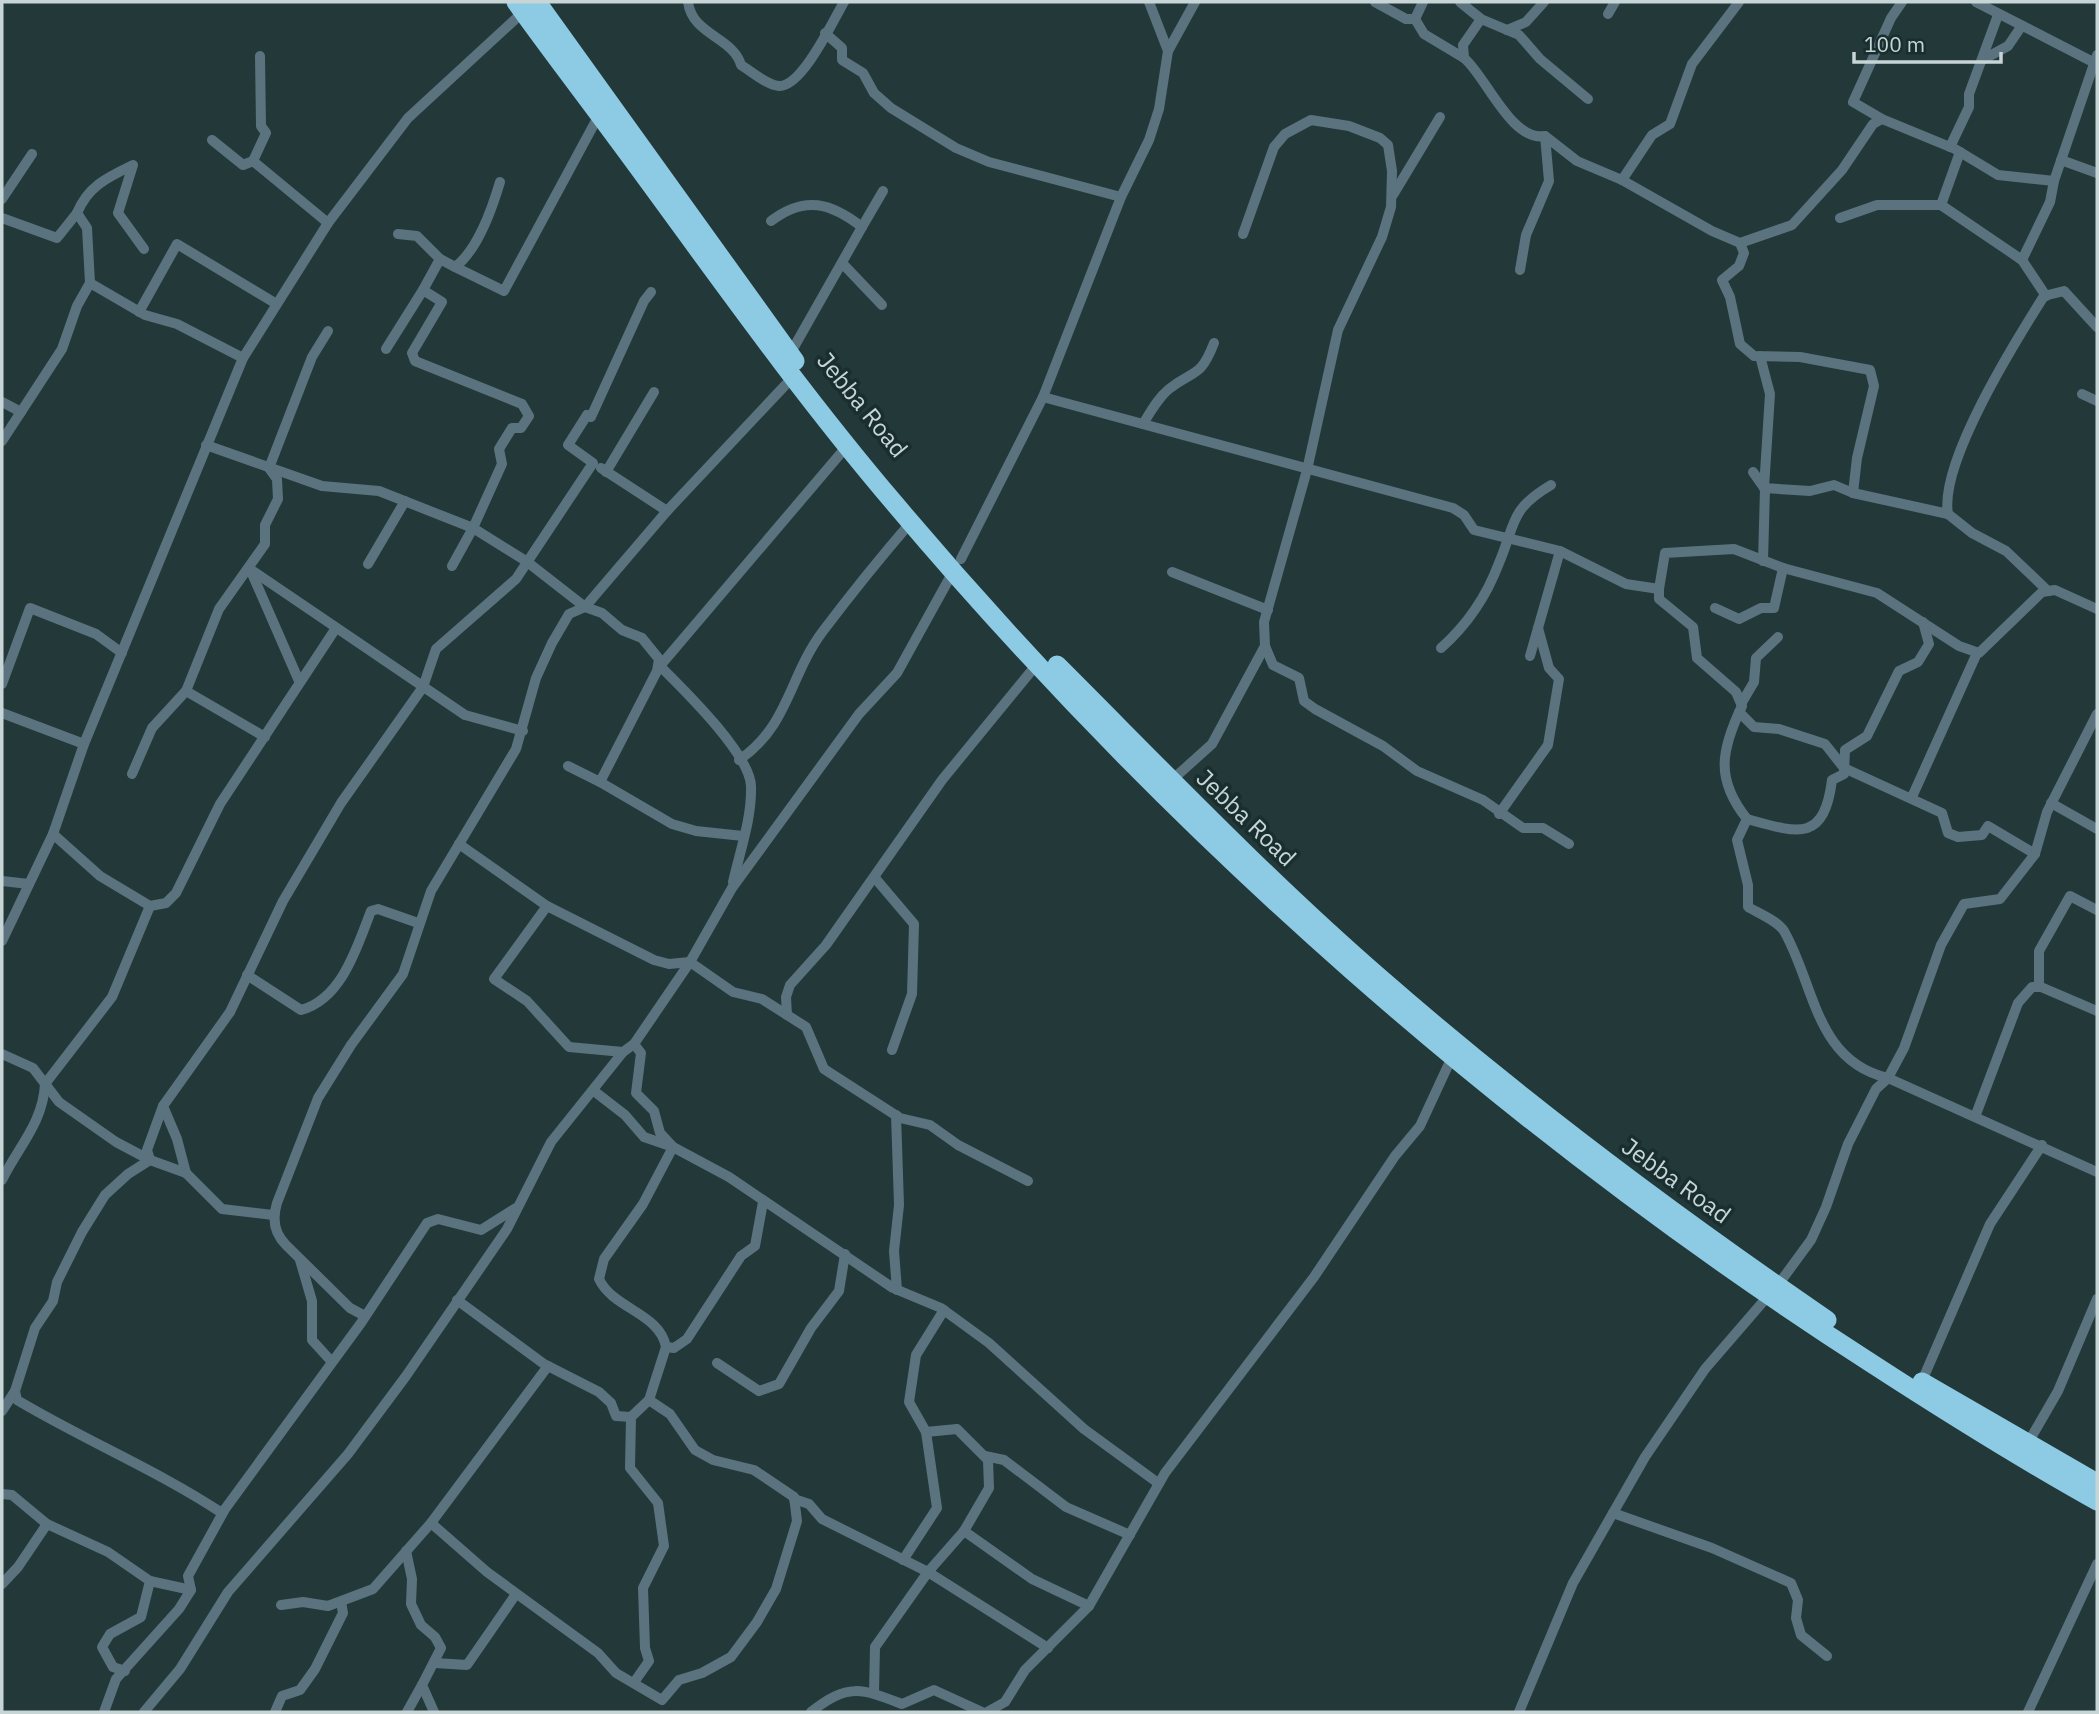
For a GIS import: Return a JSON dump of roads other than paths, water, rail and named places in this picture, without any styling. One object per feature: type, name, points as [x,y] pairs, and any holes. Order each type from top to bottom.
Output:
[{"type":"highway","points":[[525,5],[599,115],[792,377],[847,446],[911,522],[957,565],[1038,664],[1261,887],[1373,990],[1452,1057],[1672,1229],[1773,1291],[1944,1410],[2097,1501]]},
{"type":"highway","name":"Jebba Road","points":[[525,5],[790,354],[957,565],[1172,780],[1380,978],[1773,1291],[2097,1483]]},
{"type":"street","points":[[688,2],[690,13],[702,29],[738,54],[741,65],[773,85],[784,86],[799,77],[844,2]]},
{"type":"street","points":[[1149,2],[1168,51]]},
{"type":"street","points":[[144,1712],[180,1669],[228,1592],[348,1454],[406,1376],[506,1229],[551,1142],[623,1052],[634,1044],[690,962],[732,888],[859,714],[897,673],[957,565],[1042,397],[1121,197],[1149,140],[1159,109],[1168,51],[1195,2]]},
{"type":"street","points":[[1375,2],[1406,19],[1415,19]]},
{"type":"street","points":[[1415,19],[1423,2]]},
{"type":"street","points":[[1460,2],[1481,19],[1519,35],[1540,58],[1588,99]]},
{"type":"street","points":[[1507,30],[1526,22],[1544,2]]},
{"type":"street","points":[[1608,13],[1615,2]]},
{"type":"street","points":[[1622,180],[1652,135],[1670,124],[1692,64],[1739,2]]},
{"type":"street","points":[[1902,2],[1891,18],[1853,102],[1882,119],[1955,150],[1998,175],[2054,181]]},
{"type":"street","points":[[1976,2],[1998,16],[2095,59],[2054,181],[2050,202],[2022,260]]},
{"type":"street","points":[[2,941],[53,834],[84,744],[243,358],[275,303],[328,223],[408,118],[525,5]]},
{"type":"street","points":[[1941,205],[1969,107],[1969,94],[1998,16]]},
{"type":"street","points":[[1415,19],[1424,34],[1476,67],[1488,90],[1527,134],[1536,138],[1545,136]]},
{"type":"street","points":[[1464,58],[1463,45],[1481,19]]},
{"type":"street","points":[[1984,59],[2008,46],[2021,27]]},
{"type":"street","points":[[825,33],[842,48],[842,60],[863,74],[874,93],[933,137],[989,162],[1121,197]]},
{"type":"street","points":[[212,140],[243,165],[253,161],[266,132],[261,126],[260,56]]},
{"type":"street","points":[[398,234],[417,236],[440,259],[504,291],[599,115]]},
{"type":"street","points":[[1391,197],[1440,117]]},
{"type":"street","points":[[1545,136],[1577,161],[1622,180],[1712,231],[1740,243],[1792,225],[1842,170],[1873,124],[1882,119]]},
{"type":"street","points":[[1243,234],[1274,147],[1284,134],[1311,120],[1349,126],[1380,138],[1388,145],[1392,171],[1391,197],[1382,237],[1338,330],[1307,470],[1264,622],[1265,646],[1273,665],[1298,678],[1304,701],[1383,746],[1417,771],[1483,800],[1499,814],[1523,828],[1543,828],[1569,844]]},
{"type":"street","points":[[1520,270],[1526,235],[1549,181],[1545,136]]},
{"type":"street","points":[[2,199],[32,154]]},
{"type":"street","points":[[2061,160],[2097,173]]},
{"type":"street","points":[[253,161],[328,223]]},
{"type":"street","points":[[2,218],[57,238],[77,213],[84,197],[99,182],[133,165],[118,213],[144,249]]},
{"type":"street","points":[[455,267],[465,260],[494,201],[500,182]]},
{"type":"street","points":[[790,354],[883,191]]},
{"type":"street","points":[[1840,218],[1877,205],[1941,205],[2022,260],[2046,296]]},
{"type":"street","points":[[771,221],[786,210],[828,206],[862,227]]},
{"type":"street","points":[[2,441],[62,349],[77,306],[90,283],[87,228],[77,213]]},
{"type":"street","points":[[1740,243],[1744,253],[1739,266],[1722,280],[1730,297],[1740,344],[1754,356],[1800,357],[1870,370],[1874,386],[1857,458],[1853,493]]},
{"type":"street","points":[[139,312],[177,244],[275,303]]},
{"type":"street","points":[[386,349],[440,259]]},
{"type":"street","points":[[843,264],[881,304]]},
{"type":"street","points":[[90,283],[139,312],[177,324],[243,358]]},
{"type":"street","points":[[423,290],[442,302],[412,353],[415,362],[522,404],[528,416],[521,428],[512,428],[499,449],[502,464],[473,528],[452,566]]},
{"type":"street","points":[[1948,514],[1945,497],[1948,481],[1974,422],[2000,367],[2046,296],[2064,291],[2097,327]]},
{"type":"street","points":[[651,292],[591,417],[587,415],[568,445],[667,511]]},
{"type":"street","points":[[269,468],[312,357],[328,331]]},
{"type":"street","points":[[1143,424],[1159,399],[1171,387],[1198,373],[1206,363],[1214,344]]},
{"type":"street","points":[[1760,356],[1770,394],[1763,561]]},
{"type":"street","points":[[365,1316],[350,1308],[278,1237],[273,1215],[318,1098],[345,1053],[403,974],[431,891],[505,770],[523,732],[536,677],[569,614],[585,607],[667,511],[792,377]]},
{"type":"street","points":[[606,472],[654,392]]},
{"type":"street","points":[[2082,394],[2097,401]]},
{"type":"street","points":[[1042,397],[1453,508],[1464,515],[1474,530],[1560,551],[1626,584],[1658,589]]},
{"type":"street","points":[[2,402],[21,412]]},
{"type":"street","points":[[206,445],[322,486],[379,491],[473,528],[526,561],[585,607],[602,613],[622,630],[642,638],[659,659],[660,666],[703,710],[740,760],[751,783],[732,888]]},
{"type":"street","points":[[600,782],[660,666],[847,446]]},
{"type":"street","points":[[149,1160],[147,1150],[163,1106],[230,1012],[283,901],[341,803],[423,687],[436,649],[516,579],[593,463]]},
{"type":"street","points":[[132,774],[152,728],[187,691],[219,609],[250,569],[265,544],[265,525],[278,499],[277,479],[269,468]]},
{"type":"street","points":[[1753,472],[1764,488]]},
{"type":"street","points":[[1441,648],[1460,632],[1481,600],[1526,500],[1551,485]]},
{"type":"street","points":[[1764,488],[1810,491],[1834,485],[1853,493],[1948,514],[1972,533],[2006,551],[2048,591]]},
{"type":"street","points":[[368,564],[405,502]]},
{"type":"street","points":[[740,760],[757,748],[775,728],[790,691],[822,632],[911,522]]},
{"type":"street","points":[[1977,653],[1959,646],[1877,593],[1783,568],[1734,549],[1665,553],[1658,589],[1659,599],[1693,627],[1697,658],[1736,692],[1740,708],[1754,727],[1779,729],[1825,744],[1844,768],[1942,813],[1948,833],[1958,837],[1982,835],[1989,826],[2035,854]]},
{"type":"street","points":[[1530,656],[1560,551]]},
{"type":"street","points":[[1715,608],[1740,619],[1761,608],[1774,608],[1783,568]]},
{"type":"street","points":[[250,569],[465,715],[523,732]]},
{"type":"street","points":[[250,569],[299,681]]},
{"type":"street","points":[[1172,572],[1268,610]]},
{"type":"street","points":[[1912,797],[1977,653],[2042,592],[2055,590],[2097,610]]},
{"type":"street","points":[[2,684],[30,608],[96,634],[122,653]]},
{"type":"street","points":[[1778,637],[1756,658],[1754,682],[1729,734],[1724,757],[1725,774],[1728,792],[1747,819],[1804,830],[1815,827],[1821,819],[1832,780],[1844,774],[1845,750],[1867,736],[1899,671],[1918,662],[1929,644],[1923,622]]},
{"type":"street","points":[[53,834],[100,876],[150,905],[166,902],[176,893],[206,828],[299,681],[336,628]]},
{"type":"street","points":[[1499,814],[1548,745],[1559,679],[1549,668],[1538,628]]},
{"type":"street","points":[[1172,780],[1212,744],[1265,646]]},
{"type":"street","points":[[787,1016],[786,997],[790,985],[826,945],[942,780],[1038,664]]},
{"type":"street","points":[[187,691],[265,737]]},
{"type":"street","points":[[2,713],[84,744]]},
{"type":"street","points":[[1519,1712],[1573,1583],[1645,1457],[1705,1369],[1773,1291],[1811,1240],[1826,1207],[1848,1144],[1876,1089],[1888,1078],[1904,1048],[1941,945],[1964,904],[2000,899],[2035,854],[2051,803],[2097,714]]},
{"type":"street","points":[[568,766],[672,824],[696,831],[743,836]]},
{"type":"street","points":[[2051,803],[2097,829]]},
{"type":"street","points":[[1747,819],[1737,840],[1748,885],[1748,907],[1783,928],[1820,1022],[1837,1046],[1869,1073],[1888,1078],[2097,1172]]},
{"type":"street","points":[[458,844],[547,906],[654,960],[669,964],[690,962],[733,992],[762,999],[806,1027],[824,1069],[896,1115],[930,1125],[958,1145],[1028,1181]]},
{"type":"street","points":[[875,878],[914,924],[912,994],[892,1051]]},
{"type":"street","points":[[2,881],[29,884]]},
{"type":"street","points":[[2039,987],[2039,951],[2070,897],[2097,910]]},
{"type":"street","points":[[2,1180],[34,1128],[44,1102],[45,1084],[112,997],[150,905]]},
{"type":"street","points":[[547,906],[494,979],[527,1000],[569,1047],[623,1052]]},
{"type":"street","points":[[247,975],[301,1010],[310,1007],[345,974],[371,911],[379,909],[418,923]]},
{"type":"street","points":[[1975,1117],[2018,1003],[2032,987],[2039,987],[2097,1011]]},
{"type":"street","points":[[634,1044],[641,1053],[636,1093],[654,1111],[660,1133],[673,1147]]},
{"type":"street","points":[[2,1054],[33,1068],[59,1102],[116,1142],[149,1160],[186,1173],[222,1209],[273,1215]]},
{"type":"street","points":[[811,1712],[831,1697],[865,1690],[902,1704],[934,1690],[985,1712],[1005,1702],[1025,1670],[1089,1606],[1158,1483],[1333,1252],[1395,1157],[1420,1126],[1452,1057]]},
{"type":"street","points":[[593,1091],[625,1115],[644,1137],[673,1147],[729,1177],[897,1290],[943,1310],[989,1343],[1057,1405],[1074,1416],[1084,1429],[1158,1483]]},
{"type":"street","points":[[163,1106],[177,1139],[186,1173]]},
{"type":"street","points":[[896,1115],[899,1205],[894,1251],[897,1290]]},
{"type":"street","points":[[1922,1381],[1990,1224],[2042,1145]]},
{"type":"street","points":[[635,1681],[649,1661],[645,1648],[643,1588],[664,1546],[658,1503],[630,1468],[631,1418],[649,1400],[666,1347],[655,1325],[610,1295],[599,1279],[604,1259],[643,1204],[673,1147]]},
{"type":"street","points":[[2,1411],[15,1391],[35,1328],[53,1301],[57,1282],[82,1232],[105,1195],[128,1174],[149,1160]]},
{"type":"street","points":[[666,1347],[674,1348],[687,1339],[741,1256],[755,1247],[763,1202]]},
{"type":"street","points":[[104,1712],[116,1678],[180,1609],[191,1590],[188,1576],[222,1513],[432,1219],[481,1230],[518,1206]]},
{"type":"street","points":[[717,1363],[759,1391],[779,1384],[811,1328],[839,1291],[845,1254]]},
{"type":"street","points":[[299,1258],[312,1301],[312,1340],[331,1361]]},
{"type":"street","points":[[2028,1443],[2058,1391],[2097,1299]]},
{"type":"street","points":[[457,1300],[548,1366],[599,1392],[611,1403],[616,1416],[631,1418]]},
{"type":"street","points":[[903,1560],[937,1508],[926,1432],[909,1402],[916,1355],[943,1310]]},
{"type":"street","points":[[281,1605],[303,1602],[328,1606],[373,1589],[431,1523],[548,1366]]},
{"type":"street","points":[[15,1391],[17,1400],[63,1428],[191,1492],[222,1513]]},
{"type":"street","points":[[649,1400],[670,1414],[695,1450],[713,1460],[754,1470],[794,1499],[809,1504],[822,1519],[928,1572],[1048,1648]]},
{"type":"street","points":[[874,1693],[875,1647],[928,1572],[964,1531],[989,1488],[988,1460],[957,1429],[926,1432]]},
{"type":"street","points":[[985,1457],[1004,1460],[1066,1507],[1130,1535]]},
{"type":"street","points":[[2,1494],[12,1496],[47,1524],[108,1552],[150,1581],[191,1590]]},
{"type":"street","points":[[663,1712],[662,1700],[680,1680],[702,1673],[731,1657],[757,1622],[776,1589],[797,1521],[794,1499]]},
{"type":"street","points":[[1613,1513],[1712,1548],[1791,1583],[1798,1600],[1796,1618],[1801,1635],[1827,1656]]},
{"type":"street","points":[[431,1523],[516,1594],[598,1653],[616,1673],[635,1681],[662,1700]]},
{"type":"street","points":[[2,1584],[18,1567],[47,1524]]},
{"type":"street","points":[[964,1531],[1032,1579],[1089,1606]]},
{"type":"street","points":[[406,1551],[412,1579],[411,1604],[421,1625],[435,1637],[441,1648],[407,1712]]},
{"type":"street","points":[[2028,1712],[2097,1564]]},
{"type":"street","points":[[125,1671],[113,1667],[102,1647],[110,1634],[141,1617],[150,1581]]},
{"type":"street","points":[[435,1663],[467,1665],[516,1594]]},
{"type":"street","points":[[275,1712],[282,1696],[300,1690],[315,1669],[343,1613],[341,1602]]},
{"type":"street","points":[[422,1685],[434,1712]]}]
